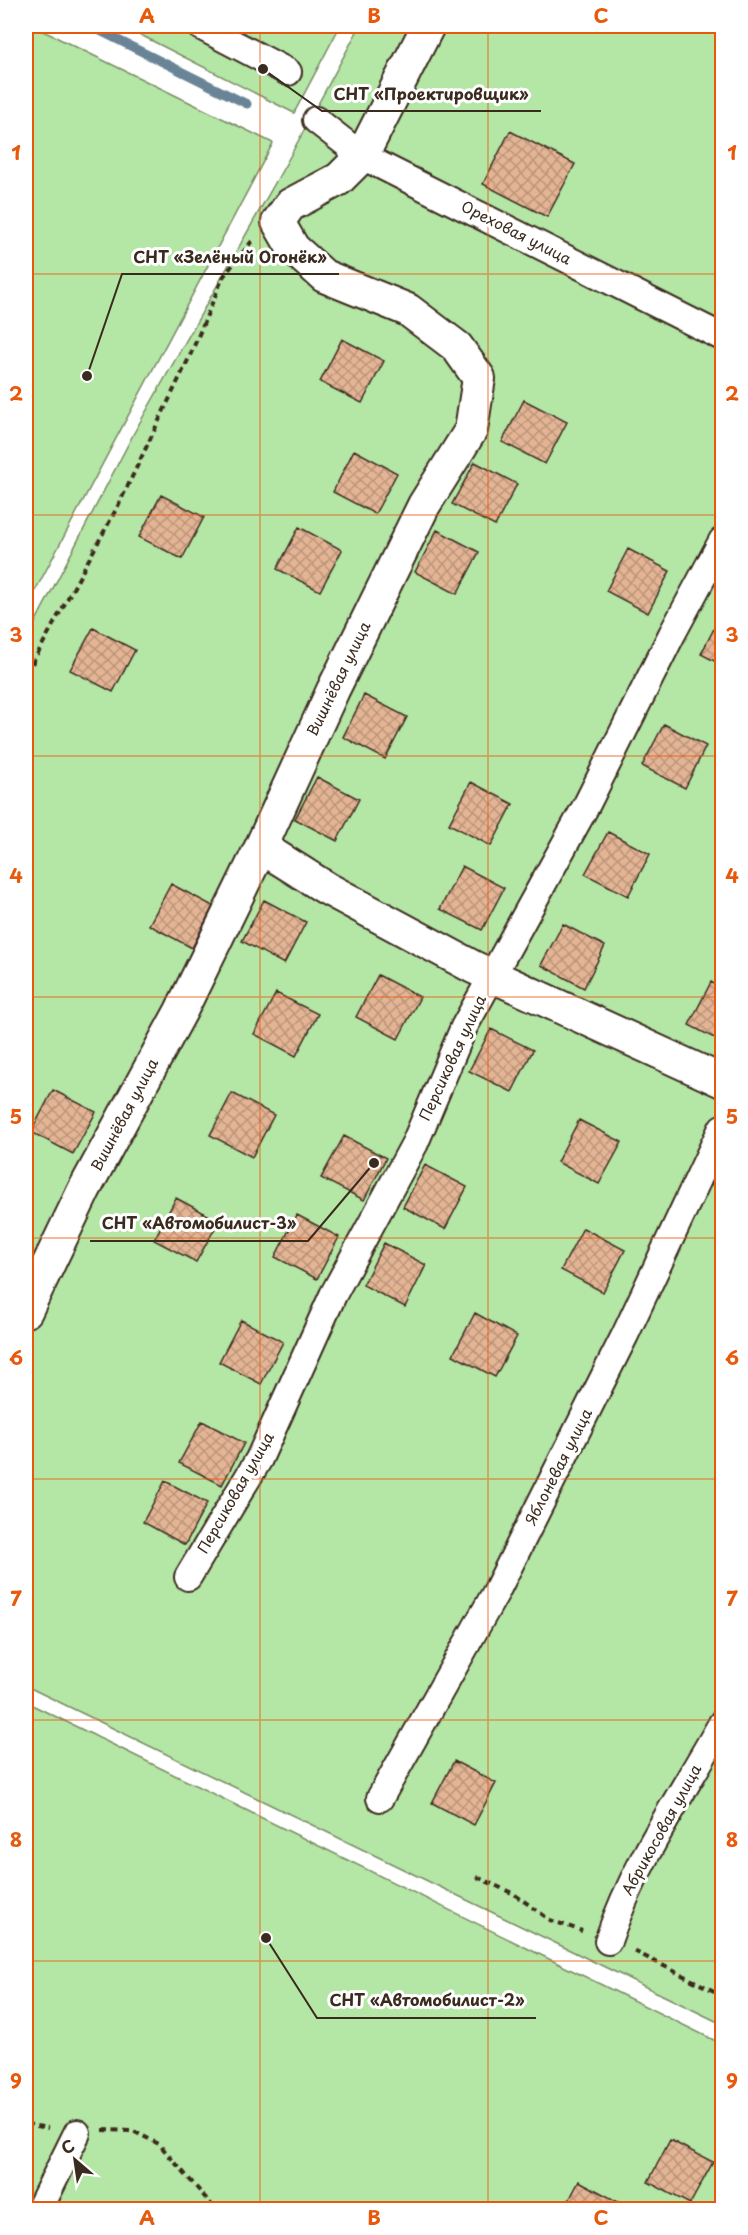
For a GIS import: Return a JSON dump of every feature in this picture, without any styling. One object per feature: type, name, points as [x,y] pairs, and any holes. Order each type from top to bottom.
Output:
[{"type":"street","points":[[200,26],[288,72]]},
{"type":"street","points":[[278,222],[290,205],[339,179],[362,156],[428,26]]},
{"type":"street","name":"Ореховая улица","points":[[316,120],[362,156],[723,336]]},
{"type":"street","name":"Вишнёвая улица","points":[[26,1311],[84,1190],[181,1011],[261,848],[333,690],[424,505],[471,430],[479,378],[457,348],[408,310],[324,276],[293,248],[278,222]]},
{"type":"street","name":"Персиковая улица","points":[[188,1577],[259,1459],[333,1295],[414,1143],[464,1028],[587,804],[672,634],[723,541]]},
{"type":"street","points":[[261,848],[327,888],[492,976],[723,1081]]},
{"type":"street","name":"Яблоневая улица","points":[[380,1798],[496,1592],[625,1335],[723,1128]]},
{"type":"street","name":"Абрикосовая улица","points":[[608,1941],[620,1906],[644,1859],[723,1723]]},
{"type":"street","points":[[39,2210],[77,2133]]},
{"type":"path","points":[[27,673],[119,504],[189,358],[223,277],[256,235],[278,222]]},
{"type":"path","points":[[26,2124],[77,2133],[92,2129],[133,2131],[159,2144],[216,2210]]},
{"type":"green space","points":[[26,26],[33,26],[273,143],[26,608]]},
{"type":"green space","points":[[123,26],[340,26],[294,113]]},
{"type":"green space","points":[[360,26],[722,26],[722,2024],[26,1686],[26,640],[135,431],[288,160]]},
{"type":"green space","points":[[26,1702],[722,2044],[722,2209],[26,2209]]},
{"type":"building","points":[[510,131],[575,164],[547,217],[483,184]]},
{"type":"building","points":[[342,339],[384,361],[362,403],[320,382]]},
{"type":"building","points":[[524,400],[567,422],[545,464],[502,442]]},
{"type":"building","points":[[354,450],[397,473],[375,514],[333,492]]},
{"type":"building","points":[[475,462],[517,484],[495,526],[452,504]]},
{"type":"building","points":[[161,495],[204,517],[182,559],[139,537]]},
{"type":"building","points":[[299,527],[342,550],[320,591],[277,569]]},
{"type":"building","points":[[437,530],[479,552],[457,594],[415,572]]},
{"type":"building","points":[[628,549],[670,571],[648,613],[606,591]]},
{"type":"building","points":[[722,613],[722,665],[701,654]]},
{"type":"building","points":[[93,628],[135,650],[113,692],[70,670]]},
{"type":"building","points":[[364,695],[407,717],[385,759],[343,737]]},
{"type":"building","points":[[664,724],[706,746],[685,788],[642,766]]},
{"type":"building","points":[[317,777],[359,799],[337,841],[295,819]]},
{"type":"building","points":[[471,782],[513,804],[491,846],[449,824]]},
{"type":"building","points":[[608,832],[650,854],[628,896],[585,874]]},
{"type":"building","points":[[462,866],[504,888],[482,930],[440,909]]},
{"type":"building","points":[[171,884],[213,906],[192,948],[149,925]]},
{"type":"building","points":[[264,900],[306,922],[284,964],[242,941]]},
{"type":"building","points":[[563,924],[605,946],[584,988],[541,965]]},
{"type":"building","points":[[378,975],[420,997],[398,1039],[356,1017]]},
{"type":"building","points":[[711,982],[722,989],[722,1042],[689,1025]]},
{"type":"building","points":[[276,993],[318,1014],[296,1056],[254,1034]]},
{"type":"building","points":[[491,1029],[533,1050],[512,1092],[469,1071]]},
{"type":"building","points":[[53,1090],[96,1112],[73,1154],[31,1132]]},
{"type":"building","points":[[232,1093],[274,1115],[252,1157],[210,1135]]},
{"type":"building","points":[[579,1120],[622,1142],[599,1184],[557,1162]]},
{"type":"building","points":[[344,1136],[386,1158],[364,1200],[321,1178]]},
{"type":"building","points":[[425,1165],[467,1187],[445,1229],[403,1207]]},
{"type":"building","points":[[176,1198],[219,1221],[196,1262],[154,1240]]},
{"type":"building","points":[[297,1215],[339,1237],[317,1279],[275,1257]]},
{"type":"building","points":[[583,1228],[625,1250],[603,1292],[561,1270]]},
{"type":"building","points":[[384,1243],[426,1265],[405,1307],[363,1285]]},
{"type":"building","points":[[475,1313],[517,1336],[495,1377],[453,1355]]},
{"type":"building","points":[[241,1320],[283,1342],[261,1384],[219,1362]]},
{"type":"building","points":[[202,1421],[244,1443],[222,1485],[179,1463]]},
{"type":"building","points":[[165,1481],[207,1503],[185,1545],[143,1522]]},
{"type":"building","points":[[454,1761],[496,1783],[474,1825],[432,1803]]},
{"type":"building","points":[[670,2140],[713,2162],[690,2204],[648,2182]]},
{"type":"building","points":[[579,2181],[622,2204],[618,2210],[564,2210]]},
{"type":"waterway","points":[[90,26],[247,104]]},
{"type":"place","name":"СНТ «Проектировщик»","points":[[263,69]]},
{"type":"place","name":"СНТ «Зелёный Огонёк»","points":[[87,376]]},
{"type":"place","name":"СНТ «Автомобилист-3»","points":[[374,1163]]},
{"type":"place","name":"СНТ «Автомобилист-2»","points":[[266,1938]]}]
